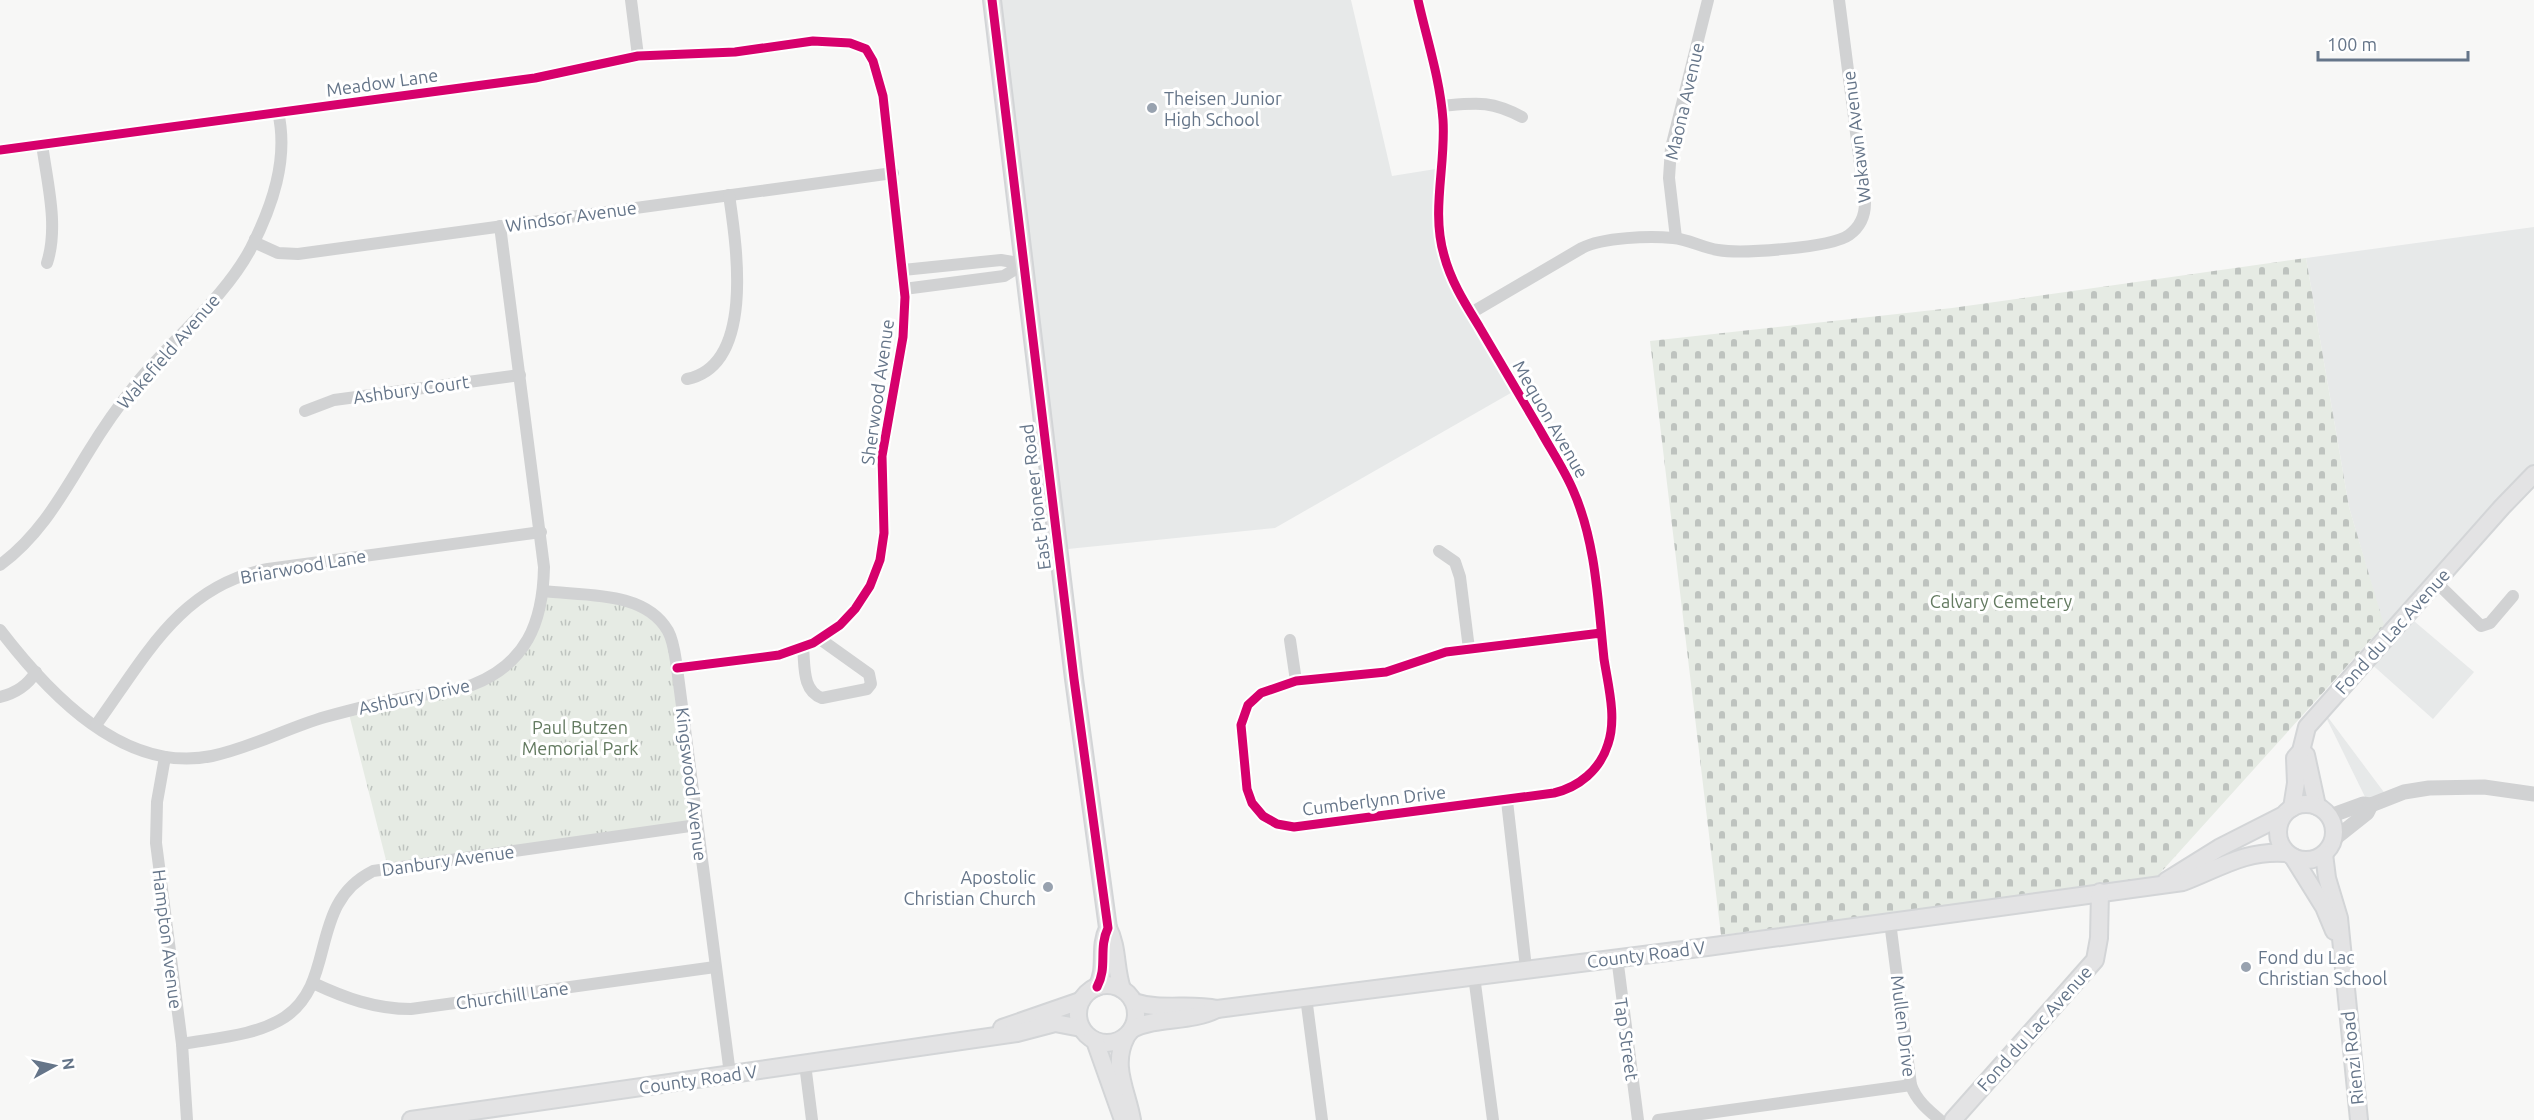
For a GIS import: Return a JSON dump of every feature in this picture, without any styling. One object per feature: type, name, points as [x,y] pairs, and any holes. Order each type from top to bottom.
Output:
[{"type":"main road","name":"East Pioneer Road","points":[[992,0],[1073,668],[1108,928],[1102,941],[1102,979],[1097,987]]},
{"type":"main road","name":"Fond du Lac Avenue","points":[[2287,812],[2296,783],[2295,758],[2301,751],[2307,727],[2534,474]]},
{"type":"main road","points":[[2163,883],[2183,882],[2251,854],[2265,851],[2309,861],[2329,847],[2334,832],[2323,811],[2306,755],[2301,751]]},
{"type":"main road","points":[[2163,883],[2219,848],[2302,804],[2323,811]]},
{"type":"main road","points":[[2287,812],[2279,823],[2278,839],[2324,907],[2340,943]]},
{"type":"main road","name":"Rienzi Road","points":[[2329,847],[2327,879],[2339,918],[2359,1120]]},
{"type":"main road","name":"County Road V","points":[[1129,1033],[1149,1023],[1201,1017],[1217,1009],[1890,922],[2163,883]]},
{"type":"main road","name":"Fond du Lac Avenue","points":[[1953,1120],[2095,960],[2099,938],[2100,892]]},
{"type":"main road","points":[[1108,928],[1115,940],[1117,975],[1122,989],[1134,1002],[1148,1006],[1198,1005],[1217,1009]]},
{"type":"main road","points":[[1122,989],[1110,986],[1097,987],[1080,1001],[1081,1028],[1086,1036],[1095,1041],[1112,1043],[1129,1033]]},
{"type":"main road","name":"County Road V","points":[[985,1036],[1015,1022],[1080,1001]]},
{"type":"main road","points":[[1132,1120],[1119,1063],[1119,1050],[1136,1022],[1134,1002]]},
{"type":"main road","name":"County Road V","points":[[411,1120],[1017,1033],[1058,1023],[1081,1028]]},
{"type":"main road","points":[[1095,1041],[1123,1120]]},
{"type":"street","points":[[631,0],[638,56]]},
{"type":"street","name":"Mequon Avenue","points":[[1418,0],[1435,67],[1441,106],[1443,138],[1438,211],[1440,240],[1450,274],[1562,468],[1578,503],[1591,551],[1612,723],[1610,738],[1602,759],[1587,777],[1568,789],[1507,801]]},
{"type":"street","name":"Maona Avenue","points":[[1676,238],[1669,178],[1671,148],[1707,0]]},
{"type":"street","name":"Wakawn Avenue","points":[[1676,238],[1709,249],[1748,252],[1837,241],[1849,235],[1858,226],[1864,214],[1865,199],[1839,0]]},
{"type":"street","name":"Sherwood Avenue","points":[[677,668],[779,655],[803,648],[820,639],[840,625],[855,609],[870,586],[880,560],[884,533],[882,456],[903,337],[904,289],[883,96],[869,53],[858,45],[835,41],[767,47]]},
{"type":"street","name":"Meadow Lane","points":[[0,150],[535,78],[638,56],[735,52],[767,47]]},
{"type":"street","points":[[1441,106],[1487,103],[1504,107],[1522,117]]},
{"type":"street","name":"Wakefield Avenue","points":[[0,565],[24,546],[48,517],[119,407],[162,352],[227,284],[244,260],[255,239],[280,169],[282,147],[278,112]]},
{"type":"street","points":[[42,144],[52,230],[52,245],[47,263]]},
{"type":"street","name":"Windsor Avenue","points":[[255,239],[256,243],[269,250],[292,254],[893,172]]},
{"type":"street","points":[[687,379],[699,376],[712,365],[725,346],[735,321],[736,258],[729,195]]},
{"type":"street","name":"Ashbury Drive","points":[[0,630],[61,698],[130,747],[165,758],[213,756],[348,710],[465,687],[482,681],[506,666],[523,648],[537,619],[543,591],[544,567],[500,226]]},
{"type":"street","points":[[1471,313],[1593,243],[1606,240],[1676,238]]},
{"type":"street","points":[[903,270],[1001,260],[1024,264]]},
{"type":"street","points":[[904,289],[1004,276],[1024,264]]},
{"type":"street","name":"Ashbury Court","points":[[305,411],[334,400],[520,375]]},
{"type":"street","name":"Briarwood Lane","points":[[96,725],[171,623],[197,598],[226,581],[268,568],[541,532]]},
{"type":"street","points":[[1439,551],[1455,562],[1460,577],[1469,649]]},
{"type":"street","points":[[2436,582],[2481,626],[2490,623],[2512,596]]},
{"type":"street","name":"Kingswood Avenue","points":[[543,591],[626,601],[651,612],[669,633],[677,668],[729,1074]]},
{"type":"street","name":"Cumberlynn Drive","points":[[1507,801],[1294,827],[1271,821],[1258,811],[1249,796],[1241,725],[1245,711],[1257,696],[1269,689],[1296,681],[1378,674],[1438,653],[1601,633]]},
{"type":"street","points":[[803,648],[808,685],[816,695],[822,698],[867,689],[871,684],[869,674],[820,639]]},
{"type":"street","points":[[1290,640],[1296,681]]},
{"type":"street","points":[[0,697],[19,690],[30,681],[36,672]]},
{"type":"street","name":"Hampton Avenue","points":[[165,758],[157,802],[156,843],[182,1044],[187,1120]]},
{"type":"street","points":[[2323,811],[2362,804],[2371,805],[2404,792],[2444,787],[2494,787],[2534,794]]},
{"type":"street","points":[[1507,801],[1526,968]]},
{"type":"street","points":[[2329,847],[2367,813],[2371,805]]},
{"type":"street","name":"Danbury Avenue","points":[[182,1044],[252,1031],[278,1021],[292,1011],[313,983],[338,902],[350,887],[373,872],[697,825]]},
{"type":"street","name":"Mullen Drive","points":[[1890,922],[1913,1093],[1940,1120]]},
{"type":"street","name":"Tap Street","points":[[1617,957],[1638,1120]]},
{"type":"street","name":"Churchill Lane","points":[[313,983],[358,1002],[380,1007],[411,1009],[715,967]]},
{"type":"street","points":[[1474,976],[1493,1120]]},
{"type":"street","points":[[1306,997],[1322,1120]]},
{"type":"street","points":[[804,1064],[812,1120]]},
{"type":"street","points":[[1658,1120],[1911,1085]]},
{"type":"shaded area","points":[[992,0],[1351,0],[1392,176],[1442,168],[1439,232],[1447,266],[1516,390],[1275,528],[1058,550]]},
{"type":"shaded area","points":[[2534,227],[2534,473],[2408,616],[2474,672],[2433,719],[2368,661],[2387,638],[2349,507],[2306,258]]},
{"type":"shaded area","points":[[2322,709],[2327,716],[2389,799],[2369,805]]},
{"type":"green space","name":"Calvary Cemetery","points":[[2306,258],[2349,507],[2384,625],[2153,881],[1721,935],[1650,341],[1952,308]]},
{"type":"green space","name":"Paul Butzen Memorial Park","points":[[543,591],[626,601],[669,633],[697,825],[388,868],[348,710],[472,685],[518,654]]},
{"type":"cycle path","points":[[992,0],[1074,679],[1108,928],[1104,943],[1102,972],[1097,987]]},
{"type":"cycle path","points":[[1418,0],[1436,75],[1443,120],[1439,222],[1444,255],[1459,293],[1562,467],[1581,510],[1587,530],[1598,594],[1604,659],[1611,702],[1611,734],[1600,762],[1594,769],[1580,782],[1554,793],[1294,827],[1277,824],[1263,816],[1252,803],[1247,789],[1241,725],[1248,705],[1261,693],[1296,681],[1386,672],[1446,652],[1601,633]]},
{"type":"cycle path","points":[[0,150],[535,78],[638,56],[735,52],[813,41],[850,43],[866,49],[873,61],[883,96],[905,297],[903,337],[882,456],[884,533],[880,560],[870,586],[855,609],[840,625],[813,643],[779,655],[677,668]]},
{"type":"place","name":"Theisen Junior High School","points":[[1152,108]]},
{"type":"place","name":"Apostolic Christian Church","points":[[1048,887]]},
{"type":"place","name":"Fond du Lac Christian School","points":[[2246,967]]}]
